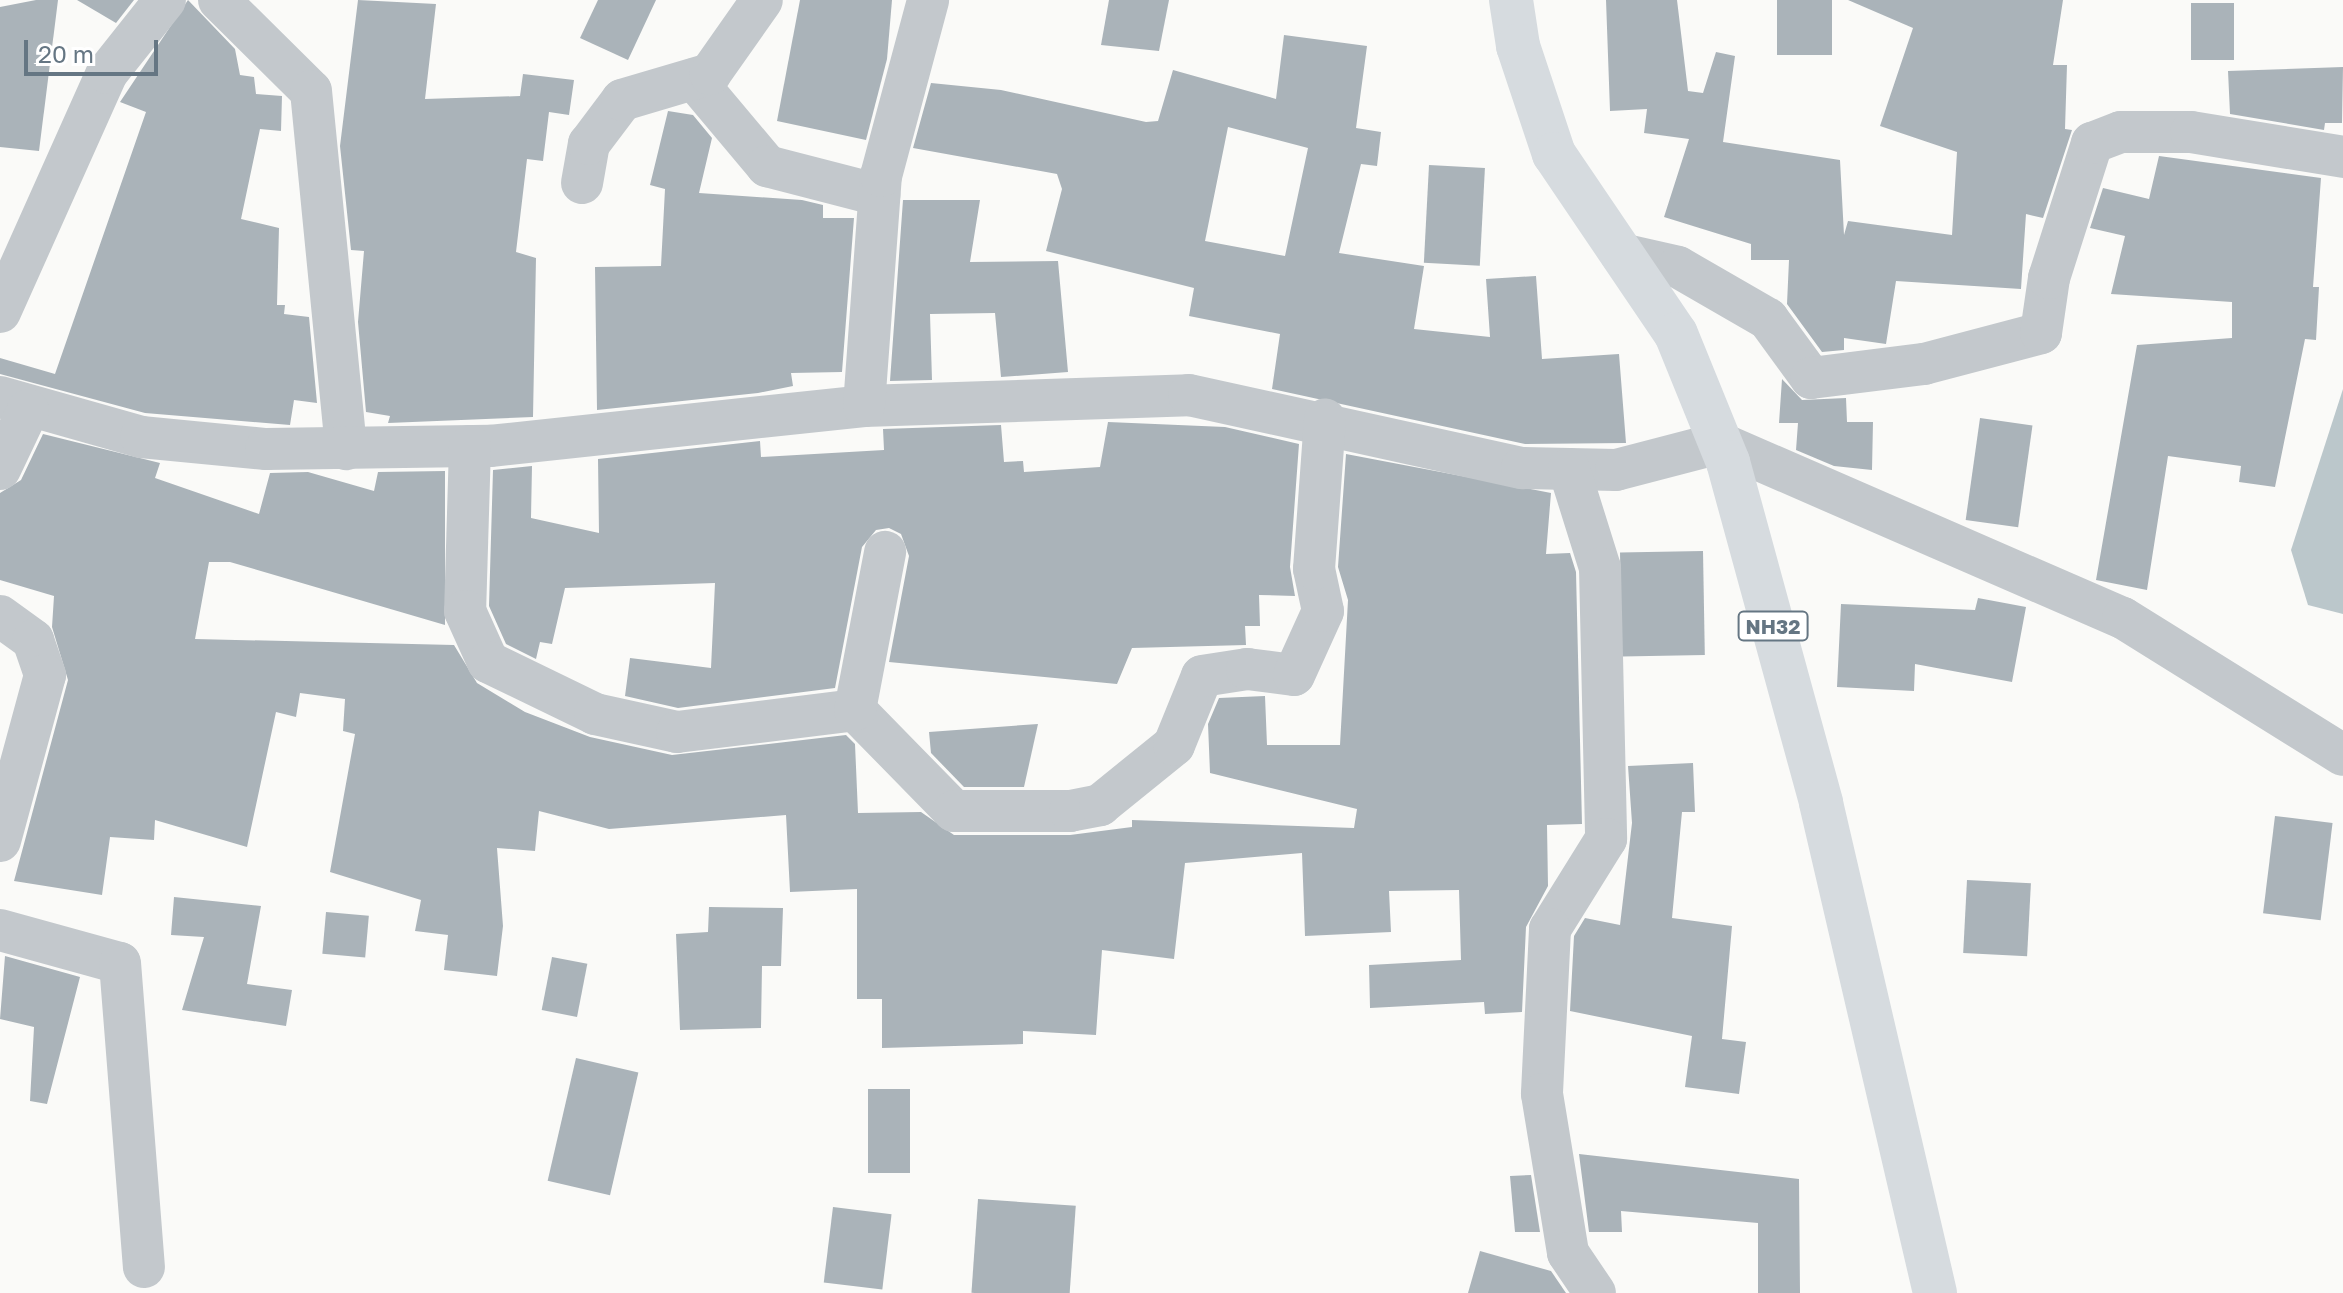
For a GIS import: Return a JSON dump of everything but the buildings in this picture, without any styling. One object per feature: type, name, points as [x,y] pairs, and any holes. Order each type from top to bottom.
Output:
[{"type":"main road","name":"NH32","points":[[1511,0],[1518,46],[1554,154],[1676,334],[1720,443],[1821,803],[1935,1293]]},
{"type":"street","points":[[0,312],[107,73],[165,0]]},
{"type":"street","points":[[219,0],[311,91],[346,449]]},
{"type":"street","points":[[582,183],[589,144],[622,100],[710,74],[762,0]]},
{"type":"street","points":[[864,406],[879,195],[928,0]]},
{"type":"street","points":[[694,79],[767,166],[879,195]]},
{"type":"street","points":[[1621,254],[1678,267],[1768,319],[1811,378],[1924,364],[2041,333],[2049,278],[2092,143],[2121,132],[2191,132],[2343,157]]},
{"type":"street","points":[[0,469],[14,403],[141,437],[346,449],[470,446],[864,406],[1189,395],[1325,419],[1522,468],[1616,470],[1720,443],[2123,618],[2343,755]]},
{"type":"street","points":[[855,710],[954,811],[1100,805],[1174,745],[1202,676],[1247,669],[1294,675],[1323,611],[1315,510],[1325,419]]},
{"type":"street","points":[[470,446],[465,611],[488,662],[595,714],[677,732],[855,710]]},
{"type":"street","points":[[1569,469],[1600,568],[1606,839],[1550,929],[1542,1094],[1568,1253],[1595,1293]]},
{"type":"street","points":[[855,710],[885,552]]},
{"type":"street","points":[[0,616],[33,640],[45,675],[0,841]]},
{"type":"street","points":[[0,930],[120,963],[144,1267]]},
{"type":"shaded area","points":[[2343,389],[2343,614],[2308,605],[2291,550]]}]
